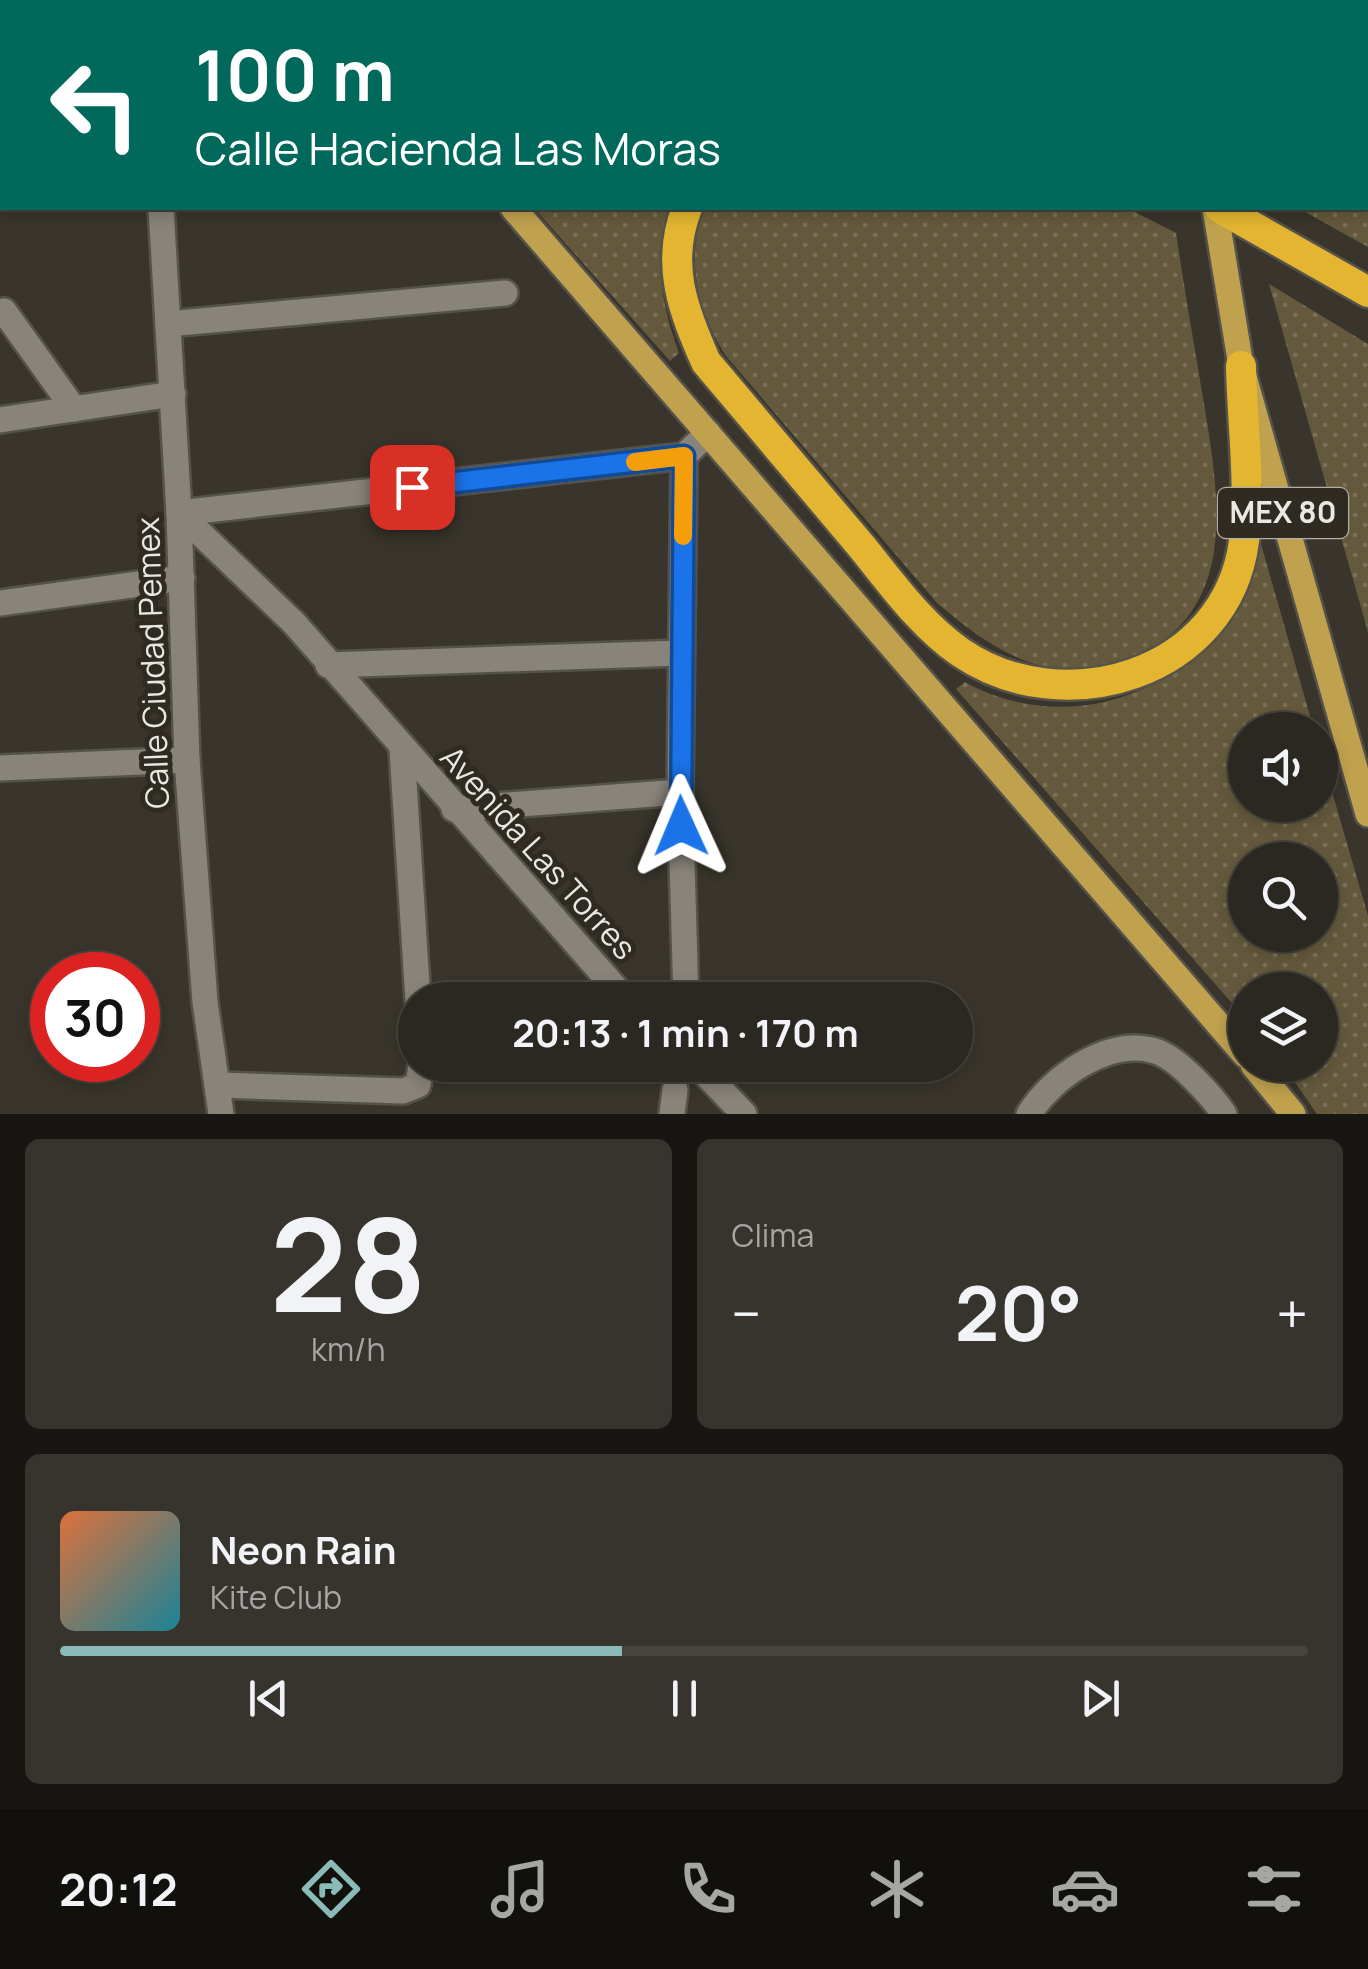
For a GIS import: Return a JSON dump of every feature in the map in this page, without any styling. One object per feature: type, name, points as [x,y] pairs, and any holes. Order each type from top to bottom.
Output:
[{"type":"highway","points":[[686,210],[680,226],[675,272],[684,313],[706,362],[931,629],[998,673],[1056,684],[1119,680],[1157,667],[1213,615],[1232,581],[1244,541],[1241,366]]},
{"type":"highway","points":[[1222,210],[1368,292]]},
{"type":"main road","points":[[515,210],[1228,1035]]},
{"type":"main road","name":"MEX 80","points":[[1218,210],[1241,366],[1368,814]]},
{"type":"main road","points":[[1267,1082],[1292,1114]]},
{"type":"street","name":"Calle Ciudad Pemex","points":[[161,210],[180,513],[187,760],[216,1105]]},
{"type":"street","points":[[168,324],[505,292]]},
{"type":"street","points":[[4,311],[74,409]]},
{"type":"street","points":[[0,420],[172,394]]},
{"type":"street","points":[[180,513],[684,456],[708,433]]},
{"type":"street","points":[[684,456],[680,792],[685,982]]},
{"type":"street","name":"Avenida Las Torres","points":[[180,513],[294,623],[610,982]]},
{"type":"street","points":[[0,602],[182,578]]},
{"type":"street","points":[[328,665],[681,653]]},
{"type":"street","name":"Avenida Las Torres","points":[[402,750],[417,982]]},
{"type":"street","points":[[0,768],[187,760]]},
{"type":"street","points":[[454,809],[680,792]]},
{"type":"street","points":[[1029,1114],[1053,1084],[1089,1061],[1117,1051],[1156,1051],[1195,1079],[1224,1114]]},
{"type":"street","points":[[216,1105],[404,1092],[419,1082]]},
{"type":"street","points":[[713,1082],[744,1114]]},
{"type":"shaded area","points":[[536,210],[668,210],[661,246],[661,282],[679,353],[670,361]]},
{"type":"shaded area","points":[[703,210],[1131,210],[1176,233],[1209,432],[1216,513],[1214,551],[1205,587],[1186,619],[1157,645],[1115,664],[1065,670],[1041,666],[997,647],[937,603],[726,356],[701,303],[695,266]]},
{"type":"shaded area","points":[[1302,210],[1368,210],[1368,247]]},
{"type":"shaded area","points":[[1269,284],[1368,344],[1368,632]]},
{"type":"shaded area","points":[[1261,544],[1309,712],[1228,712],[1228,822],[1338,822],[1338,812],[1368,916],[1368,1114],[1317,1114],[1295,1082],[1338,1082],[1338,972],[1228,972],[1228,999],[956,689],[965,682],[1011,700],[1057,707],[1103,702],[1146,687],[1186,663],[1219,631],[1245,591]]},
{"type":"slow traffic","points":[[635,462],[684,456],[683,536]]},
{"type":"route","points":[[412,487],[684,456],[681,826]]}]
